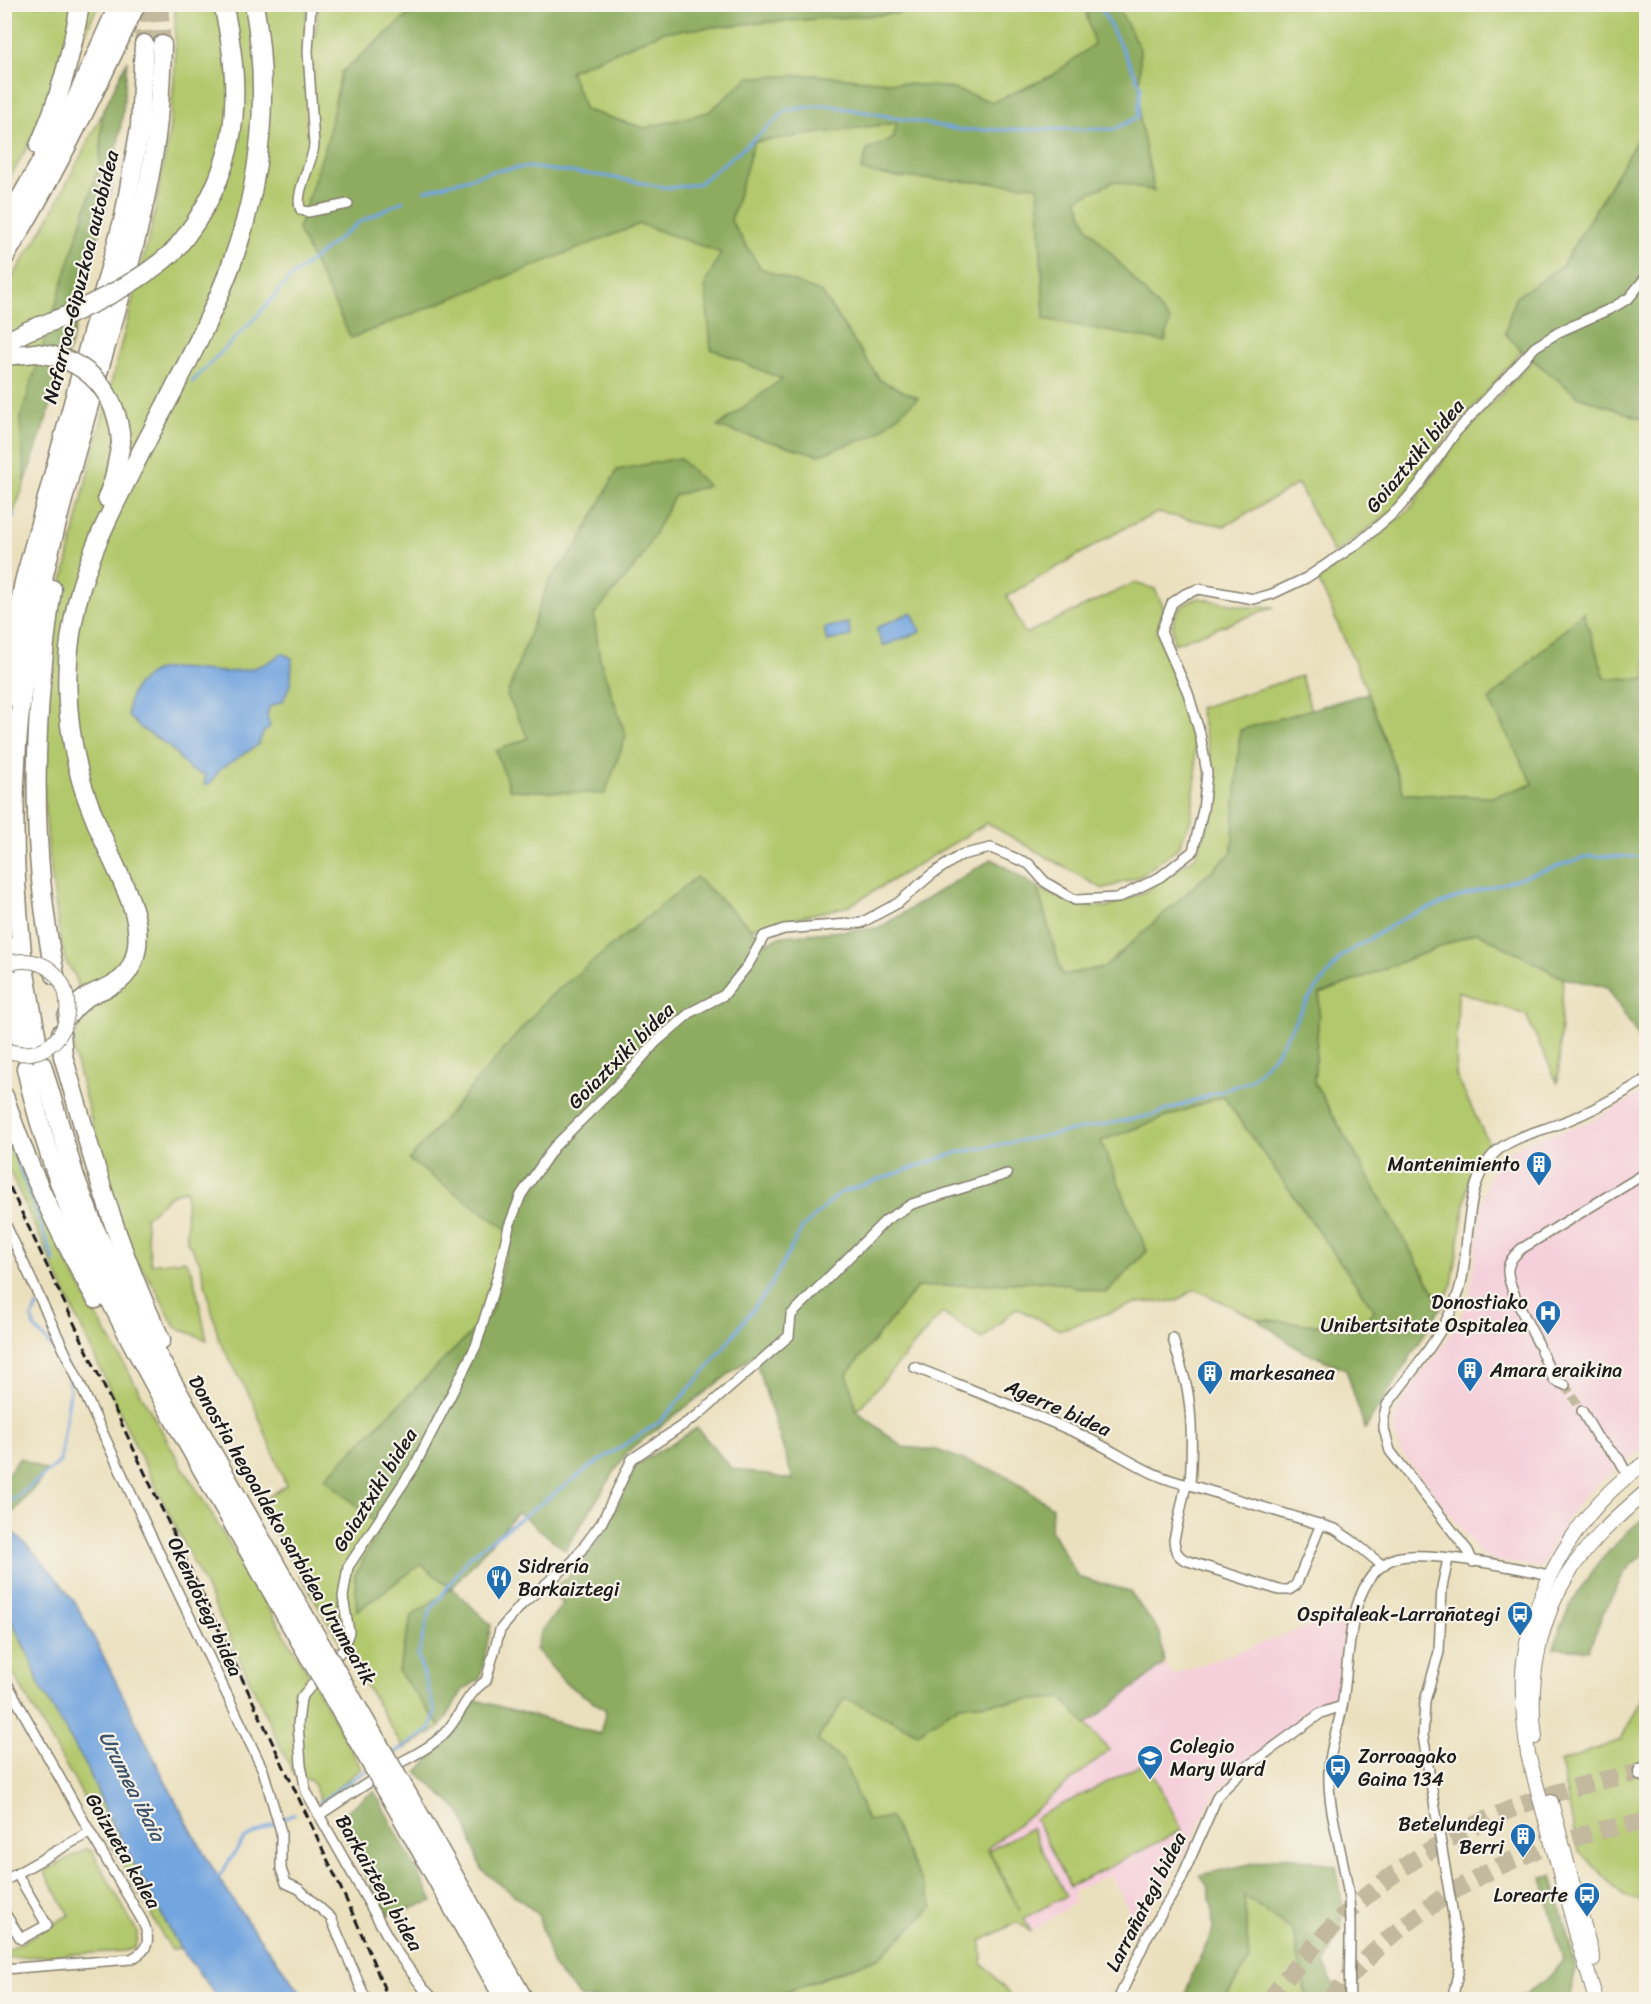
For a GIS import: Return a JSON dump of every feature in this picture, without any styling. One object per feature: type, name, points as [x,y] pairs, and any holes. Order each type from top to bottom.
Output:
[{"type":"highway","points":[[4,213],[34,156],[57,102],[73,50],[80,4]]},
{"type":"highway","points":[[4,227],[73,106],[119,4]]},
{"type":"highway","points":[[4,258],[72,137],[136,4]]},
{"type":"highway","points":[[4,343],[106,298],[132,283],[156,267],[192,230],[215,189],[225,164],[233,130],[233,67],[223,4]]},
{"type":"highway","points":[[184,1403],[183,1385],[146,1309],[110,1213],[63,1056],[64,1025],[79,1003],[121,979],[133,961],[137,944],[136,924],[131,904],[82,782],[72,737],[67,690],[73,621],[84,577],[99,535],[205,326],[231,265],[247,216],[260,144],[262,94],[254,4]]},
{"type":"highway","points":[[262,94],[268,80],[267,4]]},
{"type":"highway","name":"Nafarroa-Gipuzkoa autobidea","points":[[41,518],[124,217],[153,45],[160,99],[148,186],[118,304],[63,500]]},
{"type":"highway","points":[[4,356],[36,353],[68,360],[96,380],[110,398],[121,443],[114,479],[100,519],[99,535]]},
{"type":"highway","points":[[63,500],[65,519],[53,582],[40,682],[36,825],[49,945],[59,981],[78,993],[102,991]]},
{"type":"highway","points":[[21,1047],[12,961],[18,917],[14,831],[19,728],[28,651],[41,584],[63,500]]},
{"type":"highway","points":[[4,620],[30,534],[41,518]]},
{"type":"highway","points":[[4,700],[24,582],[41,518]]},
{"type":"highway","name":"Donostia hegoaldeko sarbidea Urumeatik","points":[[302,1628],[184,1403],[134,1314],[94,1227],[34,1066],[58,1182],[119,1321],[149,1376],[302,1628],[409,1813],[524,2000]]},
{"type":"highway","points":[[4,1096],[26,1158],[66,1245],[133,1363],[149,1376]]},
{"type":"highway","name":"Donostia hegoaldeko sarbidea Urumeatik","points":[[409,1813],[505,2000]]},
{"type":"main road","points":[[12,961],[26,961],[47,968],[59,981],[68,1001],[64,1025],[54,1041],[36,1052],[16,1053],[21,1047]]},
{"type":"main road","points":[[1596,2000],[1528,1754],[1524,1724],[1523,1671],[1526,1650],[1549,1575],[1580,1527],[1605,1496],[1647,1462]]},
{"type":"main road","points":[[1628,1476],[1632,1497],[1631,1506]]},
{"type":"main road","points":[[1542,1634],[1561,1587],[1575,1565],[1647,1492]]},
{"type":"main road","points":[[1580,1527],[1570,1552],[1577,1556],[1587,1551]]},
{"type":"main road","points":[[1549,1575],[1575,1565]]},
{"type":"main road","points":[[1549,1575],[1553,1586],[1538,1653],[1533,1723],[1538,1753],[1605,2000]]},
{"type":"street","points":[[311,4],[308,51],[314,145],[313,156],[299,195],[298,205],[301,210],[308,212],[348,204]]},
{"type":"street","name":"Goiaztxiki bidea","points":[[319,1815],[306,1791],[301,1765],[298,1724],[301,1698],[343,1649],[349,1632],[343,1597],[348,1567],[414,1467],[476,1346],[497,1278],[509,1226],[520,1195],[554,1147],[624,1078],[656,1042],[691,1012],[724,994],[748,965],[764,936],[784,929],[861,923],[898,903],[932,874],[962,855],[991,848],[1029,864],[1045,882],[1075,900],[1118,898],[1160,877],[1193,851],[1203,810],[1207,773],[1200,734],[1188,693],[1161,632],[1172,603],[1185,594],[1199,589],[1254,599],[1272,594],[1306,578],[1360,542],[1380,527],[1405,502],[1456,432],[1535,347],[1559,332],[1612,308],[1633,294],[1647,277]]},
{"type":"street","points":[[1473,1562],[1468,1551],[1390,1451],[1384,1429],[1387,1405],[1443,1326],[1456,1299],[1462,1279],[1474,1192],[1487,1163],[1498,1149],[1589,1112],[1647,1079]]},
{"type":"street","points":[[1565,1385],[1554,1380],[1509,1282],[1508,1268],[1513,1257],[1521,1249],[1647,1173]]},
{"type":"street","name":"Barkaiztegi bidea","points":[[435,2000],[423,1988],[396,1951],[319,1815],[368,1782],[422,1751],[449,1729],[473,1690],[488,1678],[500,1630],[522,1604],[573,1561],[602,1522],[632,1459],[698,1415],[789,1336],[791,1315],[886,1220],[912,1204],[1007,1174]]},
{"type":"street","name":"Okendotegi bidea","points":[[4,1221],[263,1770],[281,1833],[281,1869],[286,1883],[299,1889],[331,1918],[366,2000]]},
{"type":"street","points":[[1173,1338],[1187,1387],[1191,1457],[1188,1485],[1174,1540],[1178,1556],[1279,1590],[1289,1590],[1296,1585],[1321,1524]]},
{"type":"street","name":"Agerre bidea","points":[[914,1367],[1079,1434],[1174,1483],[1188,1485],[1321,1524],[1354,1542],[1383,1566]]},
{"type":"street","points":[[1582,1411],[1597,1437],[1612,1452],[1628,1476]]},
{"type":"street","points":[[1350,2000],[1349,1901],[1329,1787],[1330,1756],[1342,1706],[1356,1605],[1364,1586],[1391,1560],[1411,1555],[1473,1562],[1549,1575]]},
{"type":"street","points":[[1448,1559],[1442,1587],[1439,1652],[1425,1701],[1423,1736],[1458,1945],[1459,1969],[1452,2000]]},
{"type":"street","name":"Goizueta kalea","points":[[4,1678],[90,1833],[147,1929],[148,1940],[141,1955],[131,1959],[4,1969]]},
{"type":"street","name":"Larrañategi bidea","points":[[1118,2000],[1147,1937],[1180,1882],[1218,1795],[1248,1766],[1321,1713],[1342,1706]]},
{"type":"street","points":[[4,1881],[90,1833]]},
{"type":"street","points":[[4,1912],[21,1940],[47,1925],[17,1874]]},
{"type":"shaded area","name":"Donostiako Unibertsitate Ospitalea","points":[[1646,1090],[1646,1447],[1587,1493],[1568,1516],[1558,1539],[1540,1568],[1492,1560],[1480,1553],[1400,1451],[1394,1433],[1394,1418],[1408,1390],[1458,1325],[1469,1299],[1483,1197],[1488,1179],[1497,1164],[1511,1151],[1525,1143],[1594,1120]]},
{"type":"shaded area","name":"Colegio Mary Ward","points":[[1345,1613],[1340,1685],[1321,1707],[1261,1752],[1218,1791],[1209,1804],[1186,1852],[1138,1928],[1110,1874],[1073,1892],[1074,1903],[1031,1932],[986,1849],[1109,1750],[1086,1725],[1164,1664],[1173,1675]]},
{"type":"green space","points":[[1459,4],[1475,6],[1493,4],[1646,5],[1646,125],[1562,266],[1515,298],[1505,333],[1522,351],[1436,450],[1395,509],[1334,554],[1298,484],[1225,526],[1157,513],[1123,529],[1007,596],[1025,634],[1134,583],[1155,589],[1163,606],[1157,632],[1194,733],[1196,775],[1191,819],[1179,847],[1139,877],[1103,889],[987,823],[849,906],[751,928],[696,878],[410,1160],[512,1233],[491,1313],[355,1576],[358,1610],[421,1564],[452,1589],[412,1617],[398,1671],[441,1727],[404,1749],[258,1504],[286,1485],[252,1400],[219,1340],[200,1262],[187,1241],[186,1189],[171,1195],[145,1218],[151,1264],[185,1260],[193,1274],[207,1340],[175,1327],[154,1286],[133,1256],[117,1217],[73,1051],[74,1039],[83,1017],[75,975],[65,961],[60,939],[48,847],[43,780],[45,687],[60,594],[86,481],[153,221],[169,134],[175,69],[175,5],[307,5],[306,34],[315,36],[319,5],[420,5],[341,73],[328,138],[644,128],[585,110],[570,71],[662,32],[657,5]]},
{"type":"green space","points":[[5,5],[98,5],[54,97],[5,185]]},
{"type":"green space","points":[[420,5],[952,5],[893,14],[663,32],[570,71],[585,110],[644,128],[709,112],[749,77],[815,75],[950,88],[993,102],[1053,75],[1094,44],[1085,8],[1087,5],[1117,5],[1140,49],[1140,120],[1154,191],[1115,181],[1077,199],[1087,226],[1170,321],[1165,342],[1044,319],[1038,186],[895,177],[861,171],[867,150],[893,139],[897,123],[754,142],[731,221],[760,268],[822,293],[880,380],[918,398],[875,435],[819,455],[717,427],[782,379],[711,349],[705,284],[721,253],[640,224],[351,338],[298,230],[328,138],[341,73]]},
{"type":"green space","points":[[127,61],[123,112],[111,187],[71,344],[25,483],[20,419],[100,163],[102,114]]},
{"type":"green space","points":[[102,114],[100,163],[21,419],[25,483],[13,514],[5,522],[5,289],[47,222]]},
{"type":"green space","points":[[1646,125],[1646,420],[1578,396],[1522,351],[1505,333],[1515,298],[1562,266]]},
{"type":"green space","points":[[1533,360],[1578,396],[1646,420],[1646,679],[1605,678],[1583,613],[1489,700],[1534,784],[1492,797],[1404,794],[1368,693],[1318,579],[1371,542],[1410,509],[1456,442]]},
{"type":"green space","points":[[679,458],[708,486],[675,495],[641,559],[594,615],[600,660],[626,736],[605,794],[510,790],[496,751],[528,738],[507,695],[548,583],[578,545],[617,470]]},
{"type":"green space","points":[[1199,598],[1246,607],[1274,607],[1174,644],[1173,627],[1179,609]]},
{"type":"green space","points":[[1583,612],[1605,678],[1646,679],[1646,1045],[1644,1046],[1607,987],[1563,978],[1477,932],[1320,994],[1314,1082],[1442,1306],[1365,1429],[1346,1369],[1300,1350],[1257,1319],[1352,1329],[1375,1311],[1223,1096],[1101,1141],[1147,1251],[1106,1293],[1049,1281],[917,1287],[847,1374],[857,1411],[903,1447],[937,1450],[1007,1476],[1052,1507],[1051,1530],[1078,1577],[1129,1591],[1160,1633],[1164,1664],[1086,1725],[1062,1698],[960,1705],[918,1733],[846,1698],[817,1740],[844,1762],[867,1821],[890,1817],[933,1906],[880,1957],[766,1999],[582,1999],[553,1967],[538,1914],[482,1870],[462,1814],[417,1772],[455,1733],[476,1700],[600,1734],[606,1710],[565,1683],[536,1649],[542,1630],[563,1604],[551,1590],[579,1568],[606,1530],[636,1465],[697,1428],[731,1468],[793,1480],[754,1355],[627,1452],[565,1550],[518,1512],[452,1588],[491,1625],[480,1679],[462,1691],[441,1727],[398,1671],[412,1616],[451,1588],[421,1564],[357,1611],[355,1576],[380,1527],[325,1478],[491,1313],[512,1233],[409,1160],[548,998],[696,877],[767,943],[782,936],[879,928],[992,859],[1037,887],[1062,975],[1105,967],[1232,852],[1240,730],[1368,693],[1404,794],[1492,797],[1533,784],[1489,700]]},
{"type":"green space","points":[[1301,676],[1311,710],[1240,730],[1232,852],[1105,967],[1062,975],[1037,887],[1075,906],[1108,907],[1142,893],[1195,857],[1209,823],[1215,776],[1199,708]]},
{"type":"green space","points":[[1477,932],[1563,978],[1558,1084],[1526,1015],[1458,991],[1456,1075],[1490,1146],[1469,1176],[1452,1285],[1442,1306],[1314,1082],[1320,994]]},
{"type":"green space","points":[[1223,1096],[1375,1311],[1352,1329],[1257,1319],[1195,1289],[1176,1301],[1137,1303],[1060,1330],[1016,1308],[982,1339],[942,1313],[857,1411],[847,1374],[917,1287],[1049,1281],[1107,1293],[1147,1251],[1100,1141]]},
{"type":"green space","points":[[4,1119],[63,1256],[176,1456],[307,1671],[361,1768],[321,1802],[312,1781],[294,1775],[209,1594],[135,1445],[5,1161]]},
{"type":"green space","points":[[20,1458],[48,1471],[5,1522],[5,1477]]},
{"type":"green space","points":[[1646,1517],[1646,1551],[1626,1570],[1603,1613],[1589,1650],[1554,1648],[1562,1623],[1593,1571],[1613,1546]]},
{"type":"green space","points":[[4,1607],[32,1662],[39,1684],[88,1769],[106,1812],[180,1948],[171,1950],[5,1659]]},
{"type":"green space","points":[[1646,1691],[1646,1902],[1624,1896],[1578,1850],[1560,1762],[1621,1740]]},
{"type":"green space","points":[[846,1697],[918,1733],[960,1705],[1063,1698],[1109,1750],[987,1849],[1020,1911],[989,1850],[1031,1828],[1066,1896],[1024,1918],[1031,1932],[1017,1922],[981,1941],[982,1962],[1013,1999],[766,2000],[880,1957],[867,1821],[844,1762],[817,1740]]},
{"type":"green space","points":[[1147,1762],[1182,1830],[1070,1887],[1035,1818]]},
{"type":"green space","points":[[374,1791],[433,1901],[387,1915],[336,1819]]},
{"type":"green space","points":[[86,1849],[92,1851],[137,1932],[134,1948],[125,1951],[6,1958],[5,1952],[69,1915],[44,1871]]},
{"type":"green space","points":[[1286,1856],[1336,1866],[1342,1900],[1341,1931],[1324,1964],[1340,1999],[1307,1999],[1293,1931],[1244,1896],[1249,1961],[1224,1999],[1184,1999],[1193,1972],[1213,1931],[1208,1887],[1200,1875]]},
{"type":"green space","points":[[1552,1876],[1576,1969],[1569,1999],[1519,1999],[1550,1976],[1563,1960],[1542,1878]]},
{"type":"green space","points":[[1244,1895],[1293,1931],[1307,1999],[1224,2000],[1249,1961]]},
{"type":"water","points":[[912,612],[920,632],[883,646],[876,628]]},
{"type":"water","points":[[848,623],[851,636],[827,641],[824,628]]},
{"type":"water","points":[[282,653],[292,658],[291,682],[283,701],[269,707],[267,716],[270,727],[263,733],[258,745],[220,769],[210,784],[204,784],[206,775],[190,770],[169,746],[142,729],[128,716],[129,702],[134,689],[155,671],[172,668],[241,671],[262,665]]},
{"type":"water","name":"Urumea ibaia","points":[[5,1525],[43,1562],[76,1604],[180,1810],[218,1877],[249,1924],[306,1999],[219,1999],[180,1948],[106,1812],[88,1769],[39,1684],[32,1662],[5,1607]]},
{"type":"waterway","points":[[424,191],[494,171],[526,167],[604,176],[669,188],[698,184],[787,110],[827,105],[961,130],[1115,129],[1138,117],[1141,86],[1099,4]]},
{"type":"waterway","points":[[192,382],[257,316],[290,278],[358,223],[403,201]]},
{"type":"waterway","points":[[4,527],[14,515]]},
{"type":"waterway","points":[[393,1754],[431,1729],[435,1711],[418,1656],[430,1611],[470,1556],[590,1467],[661,1421],[711,1364],[769,1288],[802,1228],[840,1193],[956,1153],[1153,1115],[1250,1081],[1277,1052],[1307,1001],[1343,955],[1404,918],[1459,897],[1590,856],[1646,857]]},
{"type":"waterway","points":[[4,1126],[54,1261]]},
{"type":"waterway","points":[[4,1507],[60,1462],[70,1390],[65,1362],[34,1327],[32,1318],[37,1306]]},
{"type":"waterway","points":[[319,1802],[367,1770]]},
{"type":"waterway","points":[[216,1881],[244,1839],[294,1814]]},
{"type":"tunnel","points":[[142,4],[144,44]]},
{"type":"tunnel","points":[[159,4],[162,45]]},
{"type":"tunnel","points":[[1565,1385],[1582,1411]]},
{"type":"tunnel","points":[[1270,2000],[1306,1955],[1345,1914],[1388,1879],[1433,1848],[1482,1822],[1533,1801],[1587,1784],[1643,1772]]},
{"type":"tunnel","points":[[1330,2000],[1361,1965],[1395,1933],[1432,1905],[1471,1881],[1513,1860],[1556,1843],[1646,1822]]},
{"type":"railway","points":[[4,1175],[309,1820],[357,1923],[389,2000]]},
{"type":"place","name":"Mantenimiento","points":[[1539,1187]]},
{"type":"place","name":"Donostiako Unibertsitate Ospitalea","points":[[1548,1336]]},
{"type":"place","name":"Amara eraikina","points":[[1470,1393]]},
{"type":"place","name":"markesanea","points":[[1210,1396]]},
{"type":"place","name":"Sidrería Barkaiztegi","points":[[499,1601]]},
{"type":"place","name":"Ospitaleak-Larrañategi","points":[[1520,1637]]},
{"type":"place","name":"Colegio Mary Ward","points":[[1150,1781]]},
{"type":"place","name":"Zorroagako Gaina 134","points":[[1338,1790]]},
{"type":"place","name":"Betelundegi Berri","points":[[1523,1859]]},
{"type":"place","name":"Lorearte","points":[[1587,1918]]}]
